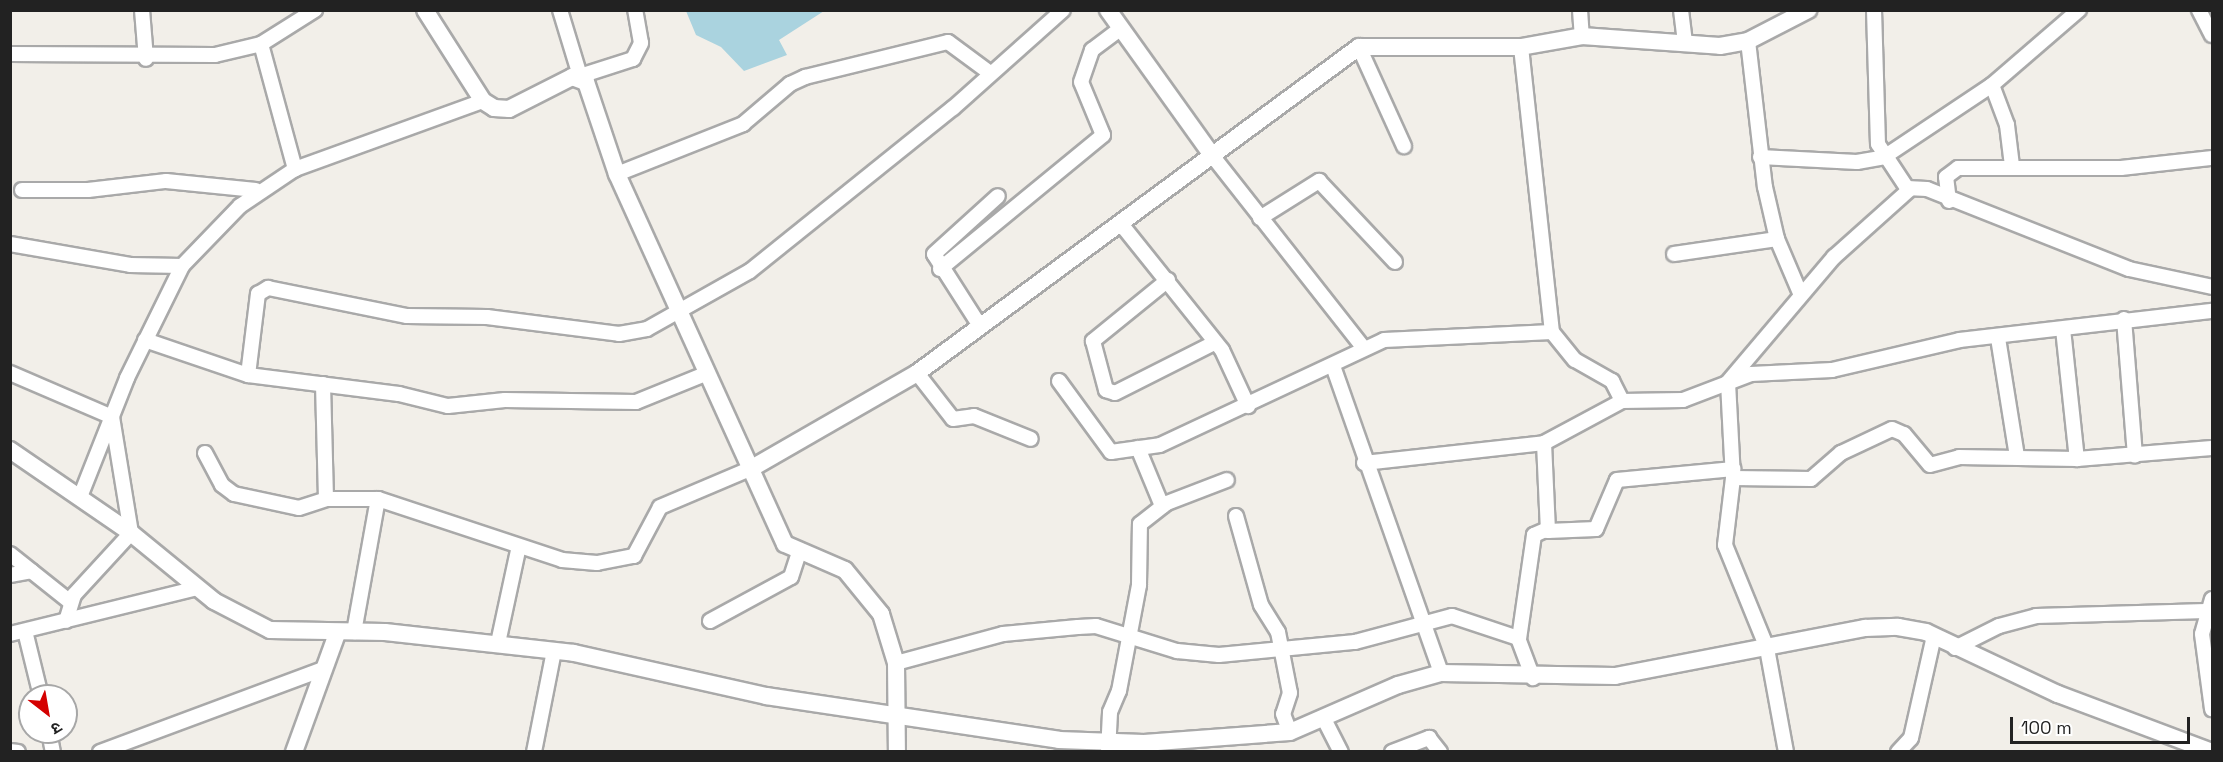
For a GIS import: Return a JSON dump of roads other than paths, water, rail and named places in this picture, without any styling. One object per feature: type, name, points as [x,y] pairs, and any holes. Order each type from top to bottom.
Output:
[{"type":"street","points":[[142,10],[146,58]]},
{"type":"street","points":[[10,54],[146,58],[215,55],[261,44],[315,10]]},
{"type":"street","points":[[425,10],[483,101]]},
{"type":"street","points":[[560,10],[580,76],[617,174],[680,312],[705,374],[752,468],[785,544],[799,553],[839,566],[863,587],[881,614],[896,663],[897,752]]},
{"type":"street","points":[[80,497],[145,340],[182,266],[256,190],[295,169],[483,101],[509,109],[563,80],[633,59],[641,43],[635,10]]},
{"type":"street","points":[[248,375],[258,294],[268,288],[407,316],[487,318],[619,334],[680,312],[750,271],[1063,10]]},
{"type":"street","points":[[1108,10],[1119,30],[1211,154],[1362,346]]},
{"type":"street","points":[[1580,10],[1582,36]]},
{"type":"street","points":[[1681,10],[1685,44]]},
{"type":"street","points":[[1874,10],[1875,125],[1884,157],[1910,189]]},
{"type":"street","points":[[1760,157],[1857,162],[1884,157],[1992,85],[2079,10]]},
{"type":"street","points":[[2199,10],[2212,35]]},
{"type":"street","points":[[205,453],[222,485],[234,494],[299,508],[326,499],[378,499],[519,546],[579,563],[630,558],[639,552],[660,507],[668,501],[752,468],[917,373],[1359,46],[1521,47],[1582,36],[1685,44],[1748,41],[1804,11]]},
{"type":"street","points":[[940,269],[1102,135],[1081,82],[1092,50],[1119,30]]},
{"type":"street","points":[[1748,41],[1760,157],[1777,239],[1800,293]]},
{"type":"street","points":[[617,174],[742,124],[790,84],[806,77],[948,42],[990,73]]},
{"type":"street","points":[[261,44],[295,169]]},
{"type":"street","points":[[1359,46],[1404,146]]},
{"type":"street","points":[[1521,47],[1552,332],[1575,360],[1612,381],[1622,401]]},
{"type":"street","points":[[1992,85],[2007,125],[2012,165]]},
{"type":"street","points":[[1949,201],[1946,182],[1953,170],[2012,165],[2121,168],[2212,158]]},
{"type":"street","points":[[22,190],[88,190],[166,181],[256,190]]},
{"type":"street","points":[[1260,218],[1319,181],[1395,262]]},
{"type":"street","points":[[1786,752],[1767,648],[1725,545],[1733,474],[1728,382],[1800,293],[1910,189],[1927,189],[1949,201],[2129,269],[2212,287]]},
{"type":"street","points":[[980,326],[934,259],[936,249],[998,196]]},
{"type":"street","points":[[1121,224],[1168,280],[1225,355],[1248,406]]},
{"type":"street","points":[[1674,254],[1777,239]]},
{"type":"street","points":[[10,244],[130,265],[182,266]]},
{"type":"street","points":[[1168,280],[1093,340],[1106,390],[1116,393],[1214,343]]},
{"type":"street","points":[[1364,463],[1545,443],[1622,401],[1683,400],[1760,372],[1854,367],[1960,340],[1998,338],[2124,319],[2212,311]]},
{"type":"street","points":[[2124,319],[2135,456]]},
{"type":"street","points":[[2063,329],[2077,459]]},
{"type":"street","points":[[1059,381],[1111,453],[1160,445],[1333,366],[1362,346],[1384,340],[1552,332]]},
{"type":"street","points":[[1998,338],[2018,457]]},
{"type":"street","points":[[145,340],[248,375],[323,384],[447,406],[505,400],[620,404],[651,398],[705,374]]},
{"type":"street","points":[[1333,366],[1364,463],[1441,673]]},
{"type":"street","points":[[10,373],[112,417]]},
{"type":"street","points":[[917,373],[951,418],[974,416],[1031,439]]},
{"type":"street","points":[[323,384],[326,499]]},
{"type":"street","points":[[112,417],[130,533]]},
{"type":"street","points":[[1533,678],[1519,639],[1534,535],[1545,530],[1596,529],[1617,480],[1733,474],[1811,479],[1841,453],[1892,429],[1904,434],[1927,465],[1959,457],[2077,459],[2212,448]]},
{"type":"street","points":[[1545,443],[1545,530]]},
{"type":"street","points":[[1138,448],[1162,506]]},
{"type":"street","points":[[10,450],[130,533],[197,588],[239,617],[270,630],[354,632],[554,651],[766,696],[1108,747],[1290,732],[1325,721],[1398,685],[1441,673],[1533,678],[1615,676],[1865,628],[1914,629],[1934,636],[1955,648],[2120,719],[2212,752]]},
{"type":"street","points":[[1108,747],[1127,638],[1139,585],[1140,524],[1162,506],[1227,480]]},
{"type":"street","points":[[354,632],[378,499]]},
{"type":"street","points":[[1236,516],[1280,650],[1290,693],[1283,714],[1290,732]]},
{"type":"street","points":[[66,621],[69,601],[130,533]]},
{"type":"street","points":[[498,644],[519,546]]},
{"type":"street","points":[[710,621],[791,578],[799,553]]},
{"type":"street","points":[[10,554],[69,601]]},
{"type":"street","points":[[10,575],[32,571]]},
{"type":"street","points":[[10,634],[197,588]]},
{"type":"street","points":[[1955,648],[2000,626],[2036,616],[2209,605],[2202,643],[2212,709]]},
{"type":"street","points":[[896,663],[1011,633],[1092,626],[1127,638],[1200,654],[1280,650],[1355,642],[1423,621],[1452,615],[1519,639]]},
{"type":"street","points":[[25,631],[38,684]]},
{"type":"street","points":[[294,752],[320,670],[337,633]]},
{"type":"street","points":[[1898,752],[1911,738],[1934,636]]},
{"type":"street","points":[[534,752],[554,651]]},
{"type":"street","points":[[100,752],[320,670]]},
{"type":"street","points":[[1325,721],[1341,752]]},
{"type":"street","points":[[1392,752],[1429,738],[1440,752]]},
{"type":"street","points":[[10,751],[18,752]]},
{"type":"water","points":[[686,11],[824,11],[779,40],[787,55],[744,71],[721,47],[696,35]]}]
